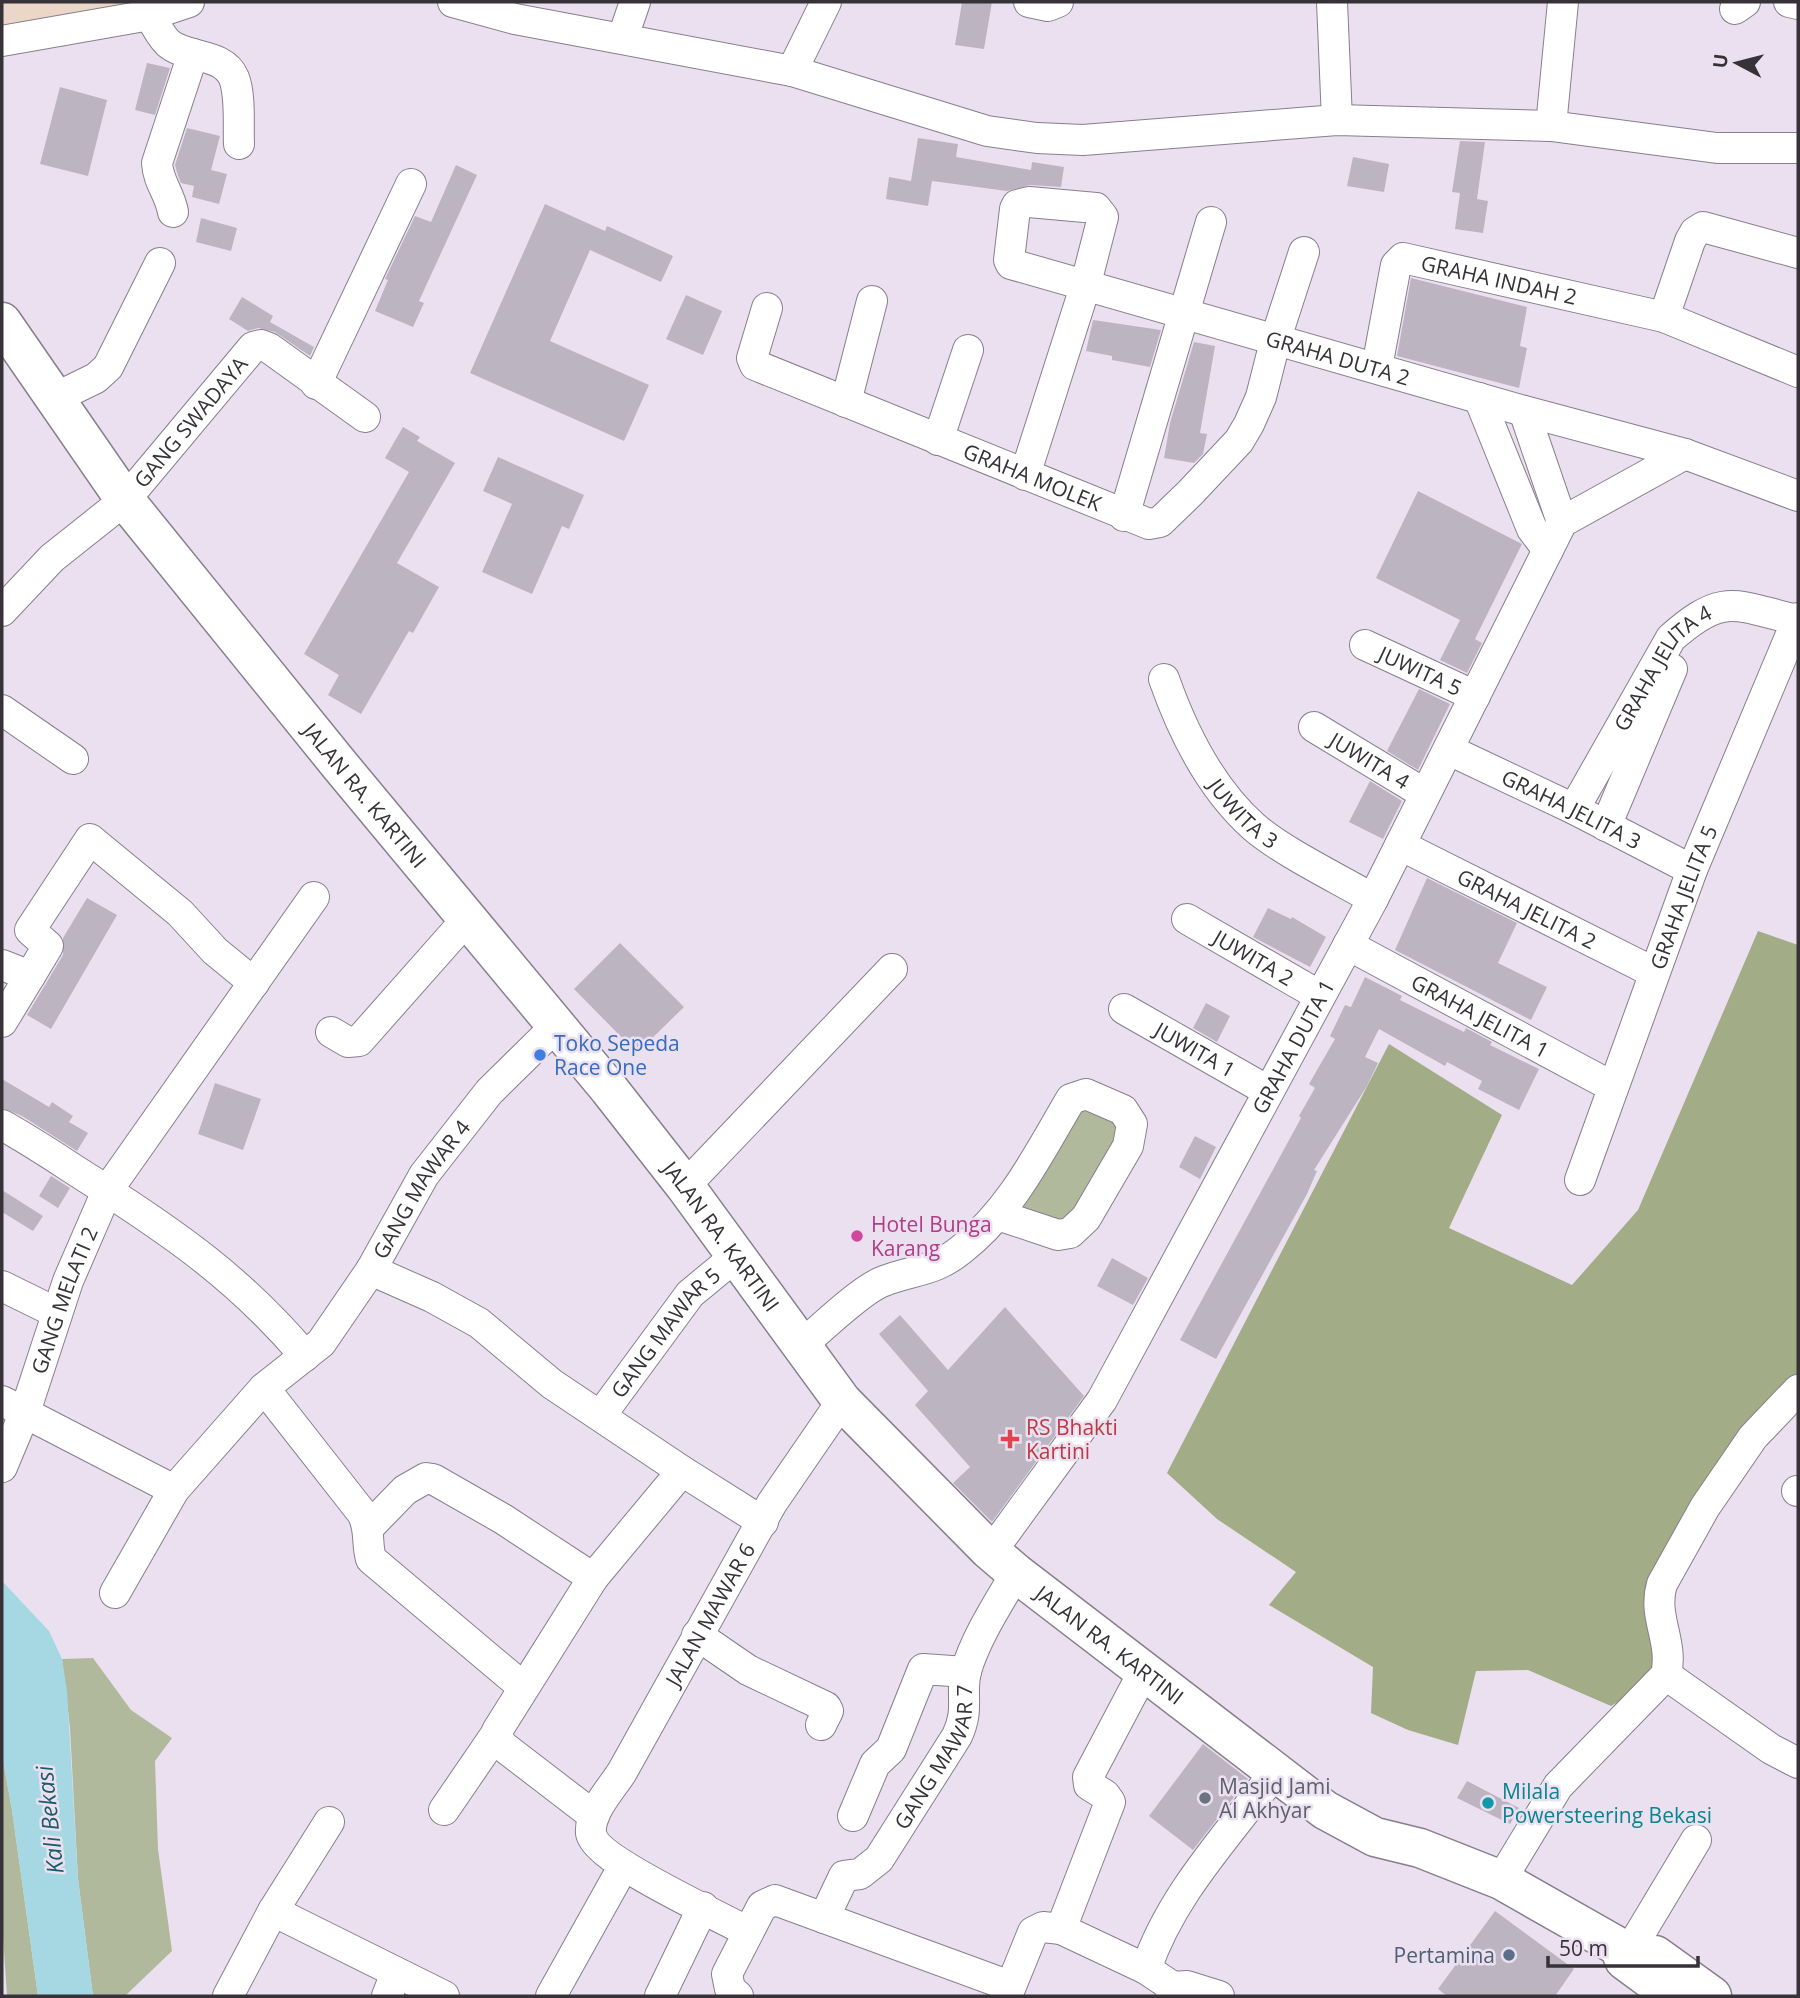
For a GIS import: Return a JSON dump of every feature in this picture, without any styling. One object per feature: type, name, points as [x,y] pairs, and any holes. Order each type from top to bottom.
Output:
[{"type":"main road","name":"JALAN RA. KARTINI","points":[[2,323],[125,500],[467,919],[552,1030],[610,1089],[685,1186],[842,1401],[1003,1563],[1325,1810],[1376,1837],[1420,1848],[1501,1880],[1713,1996]]},
{"type":"main road","name":"JALAN RA. KARTINI","points":[[1627,1950],[1673,1996]]},
{"type":"street","points":[[2,41],[150,15],[188,2]]},
{"type":"street","points":[[453,2],[515,19],[623,37],[792,71],[987,131],[1037,138],[1083,140],[1337,120],[1551,126],[1717,148],[1798,148]]},
{"type":"street","points":[[623,37],[635,2]]},
{"type":"street","points":[[792,71],[826,2]]},
{"type":"street","points":[[1029,2],[1048,6],[1058,2]]},
{"type":"street","points":[[1332,2],[1337,120]]},
{"type":"street","points":[[1551,126],[1563,2]]},
{"type":"street","points":[[1789,2],[1798,4]]},
{"type":"street","points":[[150,15],[167,42],[223,66],[234,78],[239,144]]},
{"type":"street","points":[[173,212],[171,201],[159,182],[157,163],[192,54]]},
{"type":"street","points":[[365,417],[317,384],[411,184]]},
{"type":"street","name":"GRAHA DUTA 2","points":[[1085,287],[1103,216],[1096,208],[1029,202],[1017,205],[1009,260],[1011,264],[1085,287],[1276,338],[1524,411],[1685,454],[1798,496]]},
{"type":"street","points":[[1124,516],[1211,222]]},
{"type":"street","points":[[1664,317],[1690,241],[1695,232],[1703,227],[1796,251]]},
{"type":"street","points":[[1276,338],[1304,252]]},
{"type":"street","name":"GRAHA INDAH 2","points":[[1377,367],[1396,265],[1403,258],[1664,317],[1798,372]]},
{"type":"street","points":[[53,399],[96,379],[108,367],[160,263]]},
{"type":"street","points":[[1025,475],[1085,287]]},
{"type":"street","points":[[846,402],[872,302]]},
{"type":"street","name":"GRAHA MOLEK","points":[[767,308],[752,358],[755,365],[1149,524],[1160,522],[1239,441],[1261,397],[1276,338]]},
{"type":"street","name":"GANG SWADAYA","points":[[2,611],[52,558],[125,500],[257,345],[269,348],[317,384]]},
{"type":"street","points":[[938,440],[968,350]]},
{"type":"street","points":[[1479,398],[1532,529],[1548,550]]},
{"type":"street","points":[[1524,411],[1562,522],[1685,454]]},
{"type":"street","name":"GRAHA DUTA 1","points":[[1003,1563],[1102,1400],[1348,946],[1562,522]]},
{"type":"street","name":"GRAHA JELITA 4","points":[[1574,809],[1671,638],[1694,618],[1713,607],[1735,605],[1798,619]]},
{"type":"street","points":[[1606,826],[1694,618]]},
{"type":"street","name":"GRAHA JELITA 5","points":[[1580,1180],[1692,870],[1798,619]]},
{"type":"street","name":"JUWITA 5","points":[[1365,645],[1475,696]]},
{"type":"street","name":"JUWITA 3","points":[[1164,678],[1190,743],[1227,801],[1257,829],[1373,899]]},
{"type":"street","points":[[2,710],[73,760]]},
{"type":"street","name":"JUWITA 4","points":[[1314,727],[1425,794]]},
{"type":"street","name":"GRAHA JELITA 3","points":[[1449,750],[1574,809],[1692,870]]},
{"type":"street","points":[[2,1022],[48,946],[30,930],[90,839],[180,913],[215,951],[254,983]]},
{"type":"street","name":"GRAHA JELITA 2","points":[[1401,845],[1653,972]]},
{"type":"street","name":"GANG MELATI 2","points":[[2,1467],[14,1406],[57,1313],[86,1235],[107,1191],[314,897]]},
{"type":"street","points":[[331,1032],[348,1042],[359,1041],[467,919]]},
{"type":"street","name":"JUWITA 2","points":[[1187,919],[1320,996]]},
{"type":"street","name":"GRAHA JELITA 1","points":[[1348,946],[1613,1087]]},
{"type":"street","points":[[2,965],[30,976]]},
{"type":"street","points":[[685,1186],[892,969]]},
{"type":"street","name":"JUWITA 1","points":[[1125,1009],[1268,1091]]},
{"type":"street","name":"GANG MAWAR 4","points":[[116,1593],[174,1490],[264,1388],[321,1343],[371,1270],[424,1175],[489,1092],[552,1030]]},
{"type":"street","points":[[800,1346],[882,1281],[930,1270],[961,1250],[998,1215],[1017,1190],[1071,1099],[1086,1094],[1123,1110],[1132,1124],[1128,1146],[1086,1218],[1070,1233],[1058,1235],[998,1215]]},
{"type":"street","points":[[2,1125],[149,1217],[246,1291],[305,1356]]},
{"type":"street","name":"GANG MAWAR 5","points":[[601,1415],[690,1294],[736,1256]]},
{"type":"street","points":[[371,1270],[432,1297],[479,1323],[552,1384],[681,1471],[763,1522]]},
{"type":"street","points":[[2,1286],[57,1313]]},
{"type":"street","points":[[264,1388],[369,1527],[368,1549],[371,1559],[523,1686]]},
{"type":"street","points":[[1501,1880],[1558,1786],[1666,1675],[1670,1657],[1659,1614],[1658,1598],[1662,1584],[1705,1507],[1753,1437],[1798,1390]]},
{"type":"street","name":"JALAN MAWAR 6","points":[[593,1825],[790,1473],[842,1401]]},
{"type":"street","points":[[14,1406],[174,1490]]},
{"type":"street","points":[[444,1810],[496,1734],[523,1686],[593,1578],[681,1471]]},
{"type":"street","points":[[369,1527],[405,1490],[426,1478],[433,1479],[503,1519],[593,1578]]},
{"type":"street","name":"GANG MAWAR 7","points":[[824,1917],[844,1876],[860,1874],[879,1859],[957,1736],[965,1719],[966,1672],[992,1612],[1003,1563]]},
{"type":"street","points":[[697,1635],[748,1670],[826,1707],[828,1711],[821,1726]]},
{"type":"street","points":[[853,1816],[875,1764],[891,1749],[922,1669],[966,1672]]},
{"type":"street","points":[[1061,1929],[1110,1802],[1105,1794],[1089,1784],[1088,1777],[1144,1671]]},
{"type":"street","points":[[1666,1675],[1771,1749],[1798,1763]]},
{"type":"street","points":[[496,1734],[504,1747],[593,1825],[600,1848],[624,1867],[747,1932]]},
{"type":"street","points":[[1146,1969],[1157,1935],[1172,1907],[1275,1772]]},
{"type":"street","points":[[236,1994],[273,1911],[329,1822]]},
{"type":"street","points":[[1627,1950],[1696,1840]]},
{"type":"street","points":[[551,1996],[624,1867]]},
{"type":"street","points":[[738,1996],[730,1989],[727,1974],[747,1932],[768,1901],[782,1902],[824,1917],[1008,1991],[1033,1933],[1043,1927],[1061,1929],[1146,1969],[1172,1992],[1187,1986],[1219,1996]]},
{"type":"street","points":[[660,1996],[703,1907]]},
{"type":"street","points":[[273,1911],[391,1984],[444,1996]]},
{"type":"shaded area","points":[[2,2],[164,2],[2,30]]},
{"type":"green space","points":[[1758,931],[1798,945],[1798,1390],[1662,1584],[1666,1675],[1611,1706],[1528,1670],[1476,1671],[1458,1745],[1408,1730],[1371,1713],[1373,1667],[1269,1605],[1296,1572],[1217,1519],[1167,1473],[1389,1044],[1502,1115],[1449,1228],[1572,1285],[1638,1210]]},
{"type":"green space","points":[[1071,1099],[1132,1124],[1070,1233],[998,1215]]},
{"type":"green space","points":[[93,1658],[131,1710],[172,1738],[155,1761],[158,1849],[172,1951],[125,1996],[93,1996],[78,1879],[70,1728],[62,1659]]},
{"type":"green space","points":[[2,1755],[38,1996],[7,1996],[2,1921]]},
{"type":"water","name":"Kali Bekasi","points":[[2,1581],[49,1631],[62,1659],[67,1691],[78,1879],[93,1996],[38,1996],[2,1755]]},
{"type":"building","points":[[962,2],[992,2],[984,49],[955,45]]},
{"type":"building","points":[[147,63],[170,68],[155,115],[135,110]]},
{"type":"building","points":[[60,87],[107,100],[88,176],[40,164]]},
{"type":"building","points":[[187,128],[220,136],[211,170],[227,174],[219,204],[192,197],[194,186],[181,183],[178,176],[175,165]]},
{"type":"building","points":[[918,138],[958,144],[956,157],[1031,170],[1032,162],[1064,167],[1061,187],[1030,185],[1007,191],[932,181],[928,206],[886,199],[889,177],[911,181]]},
{"type":"building","points":[[1460,141],[1485,142],[1477,199],[1488,201],[1483,233],[1455,229],[1460,193],[1452,192]]},
{"type":"building","points":[[1353,157],[1389,164],[1384,192],[1347,186]]},
{"type":"building","points":[[456,165],[477,175],[419,301],[424,303],[413,327],[375,311],[388,280],[385,279],[415,216],[431,222]]},
{"type":"building","points":[[545,204],[605,231],[607,226],[673,256],[661,282],[590,250],[550,341],[649,385],[624,441],[470,373]]},
{"type":"building","points":[[201,218],[237,228],[231,251],[196,242]]},
{"type":"building","points":[[1411,278],[1527,307],[1520,346],[1527,348],[1519,388],[1397,356]]},
{"type":"building","points":[[686,295],[722,311],[703,355],[666,339]]},
{"type":"building","points":[[242,297],[273,316],[270,322],[314,347],[310,356],[275,332],[258,328],[248,331],[229,319]]},
{"type":"building","points":[[1093,320],[1161,330],[1150,367],[1112,360],[1112,356],[1086,351]]},
{"type":"building","points":[[1194,342],[1215,346],[1200,433],[1207,434],[1203,454],[1194,463],[1164,458],[1170,423]]},
{"type":"building","points":[[403,427],[420,437],[417,441],[455,463],[397,563],[439,587],[413,633],[409,631],[361,714],[328,695],[339,675],[304,654],[409,472],[385,458]]},
{"type":"building","points":[[498,457],[584,495],[569,529],[562,526],[532,594],[482,572],[512,504],[483,491]]},
{"type":"building","points":[[1418,491],[1522,544],[1475,639],[1482,643],[1467,673],[1440,660],[1460,620],[1376,578]]},
{"type":"building","points":[[1419,689],[1450,704],[1418,770],[1387,751]]},
{"type":"building","points":[[1370,781],[1402,801],[1383,839],[1349,822]]},
{"type":"building","points":[[1427,878],[1517,923],[1498,963],[1547,987],[1531,1020],[1395,950]]},
{"type":"building","points":[[87,898],[117,915],[51,1029],[27,1015],[63,955],[63,938]]},
{"type":"building","points":[[1268,908],[1291,919],[1292,917],[1326,937],[1310,967],[1253,937]]},
{"type":"building","points":[[620,943],[684,1007],[637,1053],[574,989]]},
{"type":"building","points":[[1365,977],[1402,996],[1400,1000],[1464,1032],[1466,1028],[1492,1042],[1490,1045],[1539,1069],[1519,1110],[1478,1089],[1482,1081],[1447,1062],[1445,1066],[1379,1029],[1365,1057],[1378,1063],[1367,1086],[1314,1170],[1317,1171],[1307,1194],[1216,1359],[1180,1340],[1301,1118],[1299,1116],[1315,1088],[1309,1084],[1335,1039],[1330,1036],[1345,1005],[1351,1007]]},
{"type":"building","points":[[1206,1003],[1230,1016],[1217,1042],[1193,1028]]},
{"type":"building","points":[[2,1079],[49,1107],[52,1102],[73,1116],[69,1122],[88,1133],[77,1151],[22,1116],[2,1108]]},
{"type":"building","points":[[215,1083],[261,1099],[243,1150],[198,1134]]},
{"type":"building","points":[[1195,1136],[1216,1147],[1200,1179],[1179,1167]]},
{"type":"building","points":[[51,1176],[70,1188],[58,1208],[39,1196]]},
{"type":"building","points":[[2,1190],[43,1216],[33,1231],[2,1212]]},
{"type":"building","points":[[1112,1258],[1148,1278],[1133,1305],[1097,1286]]},
{"type":"building","name":"RS Bhakti Kartini","points":[[1005,1307],[1084,1396],[992,1522],[953,1483],[970,1467],[915,1405],[928,1391],[879,1334],[900,1315],[948,1370]]},
{"type":"building","name":"Masjid Jami Al Akhyar","points":[[1203,1744],[1248,1779],[1193,1850],[1149,1816]]},
{"type":"building","name":"Milala Powersteering Bekasi","points":[[1467,1781],[1519,1808],[1510,1824],[1457,1798]]},
{"type":"building","name":"Pertamina","points":[[1495,1911],[1574,1969],[1555,1996],[1447,1996],[1438,1989]]},
{"type":"place","name":"Toko Sepeda Race One","points":[[540,1055]]},
{"type":"place","name":"Hotel Bunga Karang","points":[[857,1236]]},
{"type":"place","name":"RS Bhakti Kartini","points":[[1010,1439]]},
{"type":"place","name":"Masjid Jami Al Akhyar","points":[[1205,1798]]},
{"type":"place","name":"Milala Powersteering Bekasi","points":[[1488,1803]]},
{"type":"place","name":"Pertamina","points":[[1509,1955]]}]
